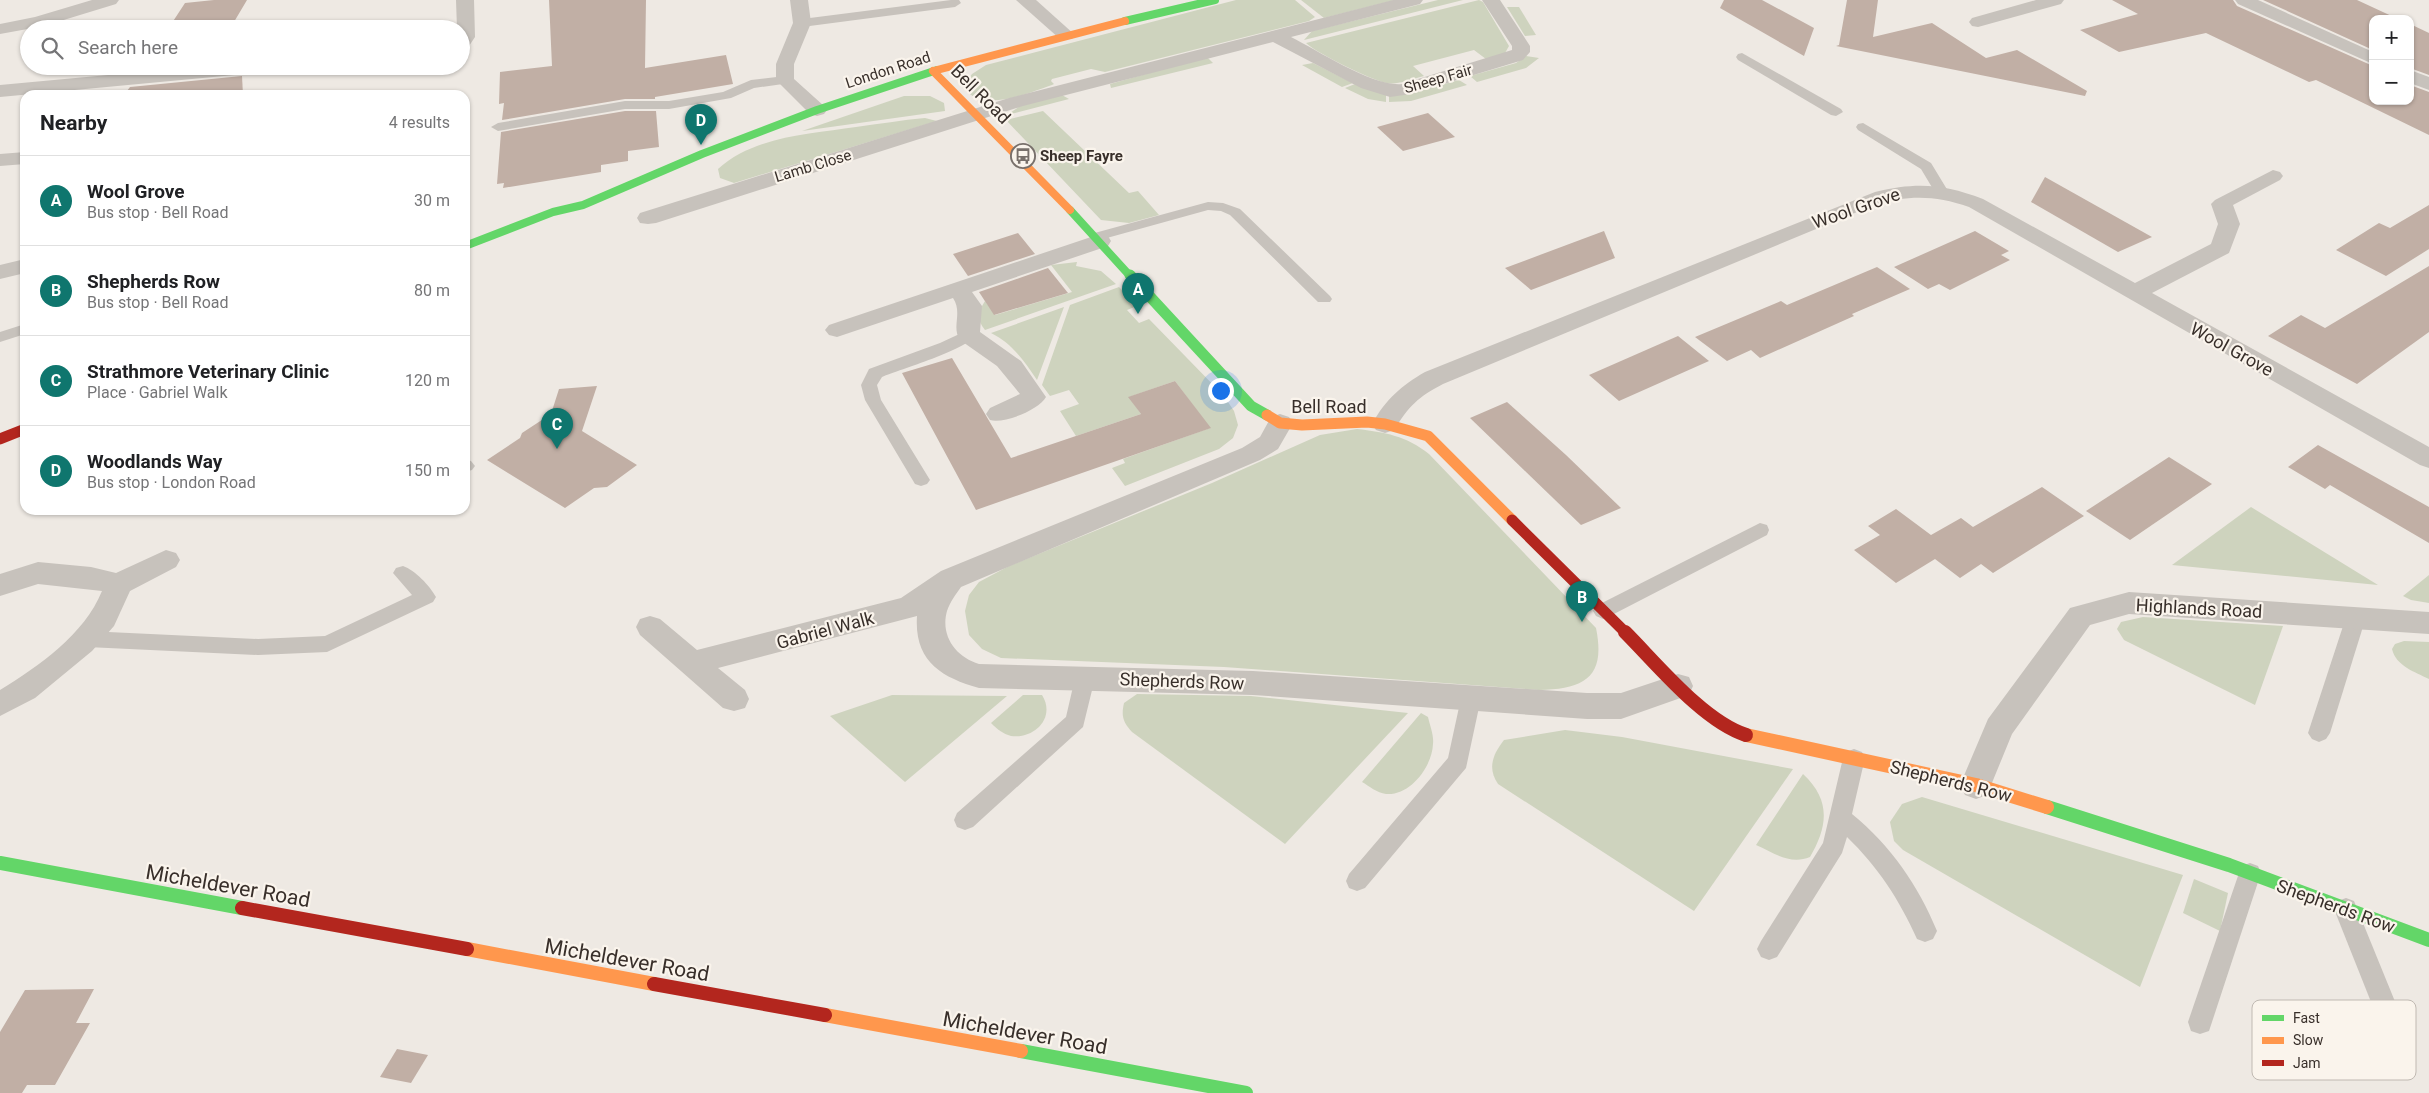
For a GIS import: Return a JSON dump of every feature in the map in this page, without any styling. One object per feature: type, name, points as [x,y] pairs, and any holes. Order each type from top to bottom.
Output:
[{"type":"street","points":[[45,20],[110,0]]},
{"type":"street","points":[[465,0],[466,20]]},
{"type":"street","points":[[799,0],[802,24],[786,64],[785,80],[817,110]]},
{"type":"street","points":[[1025,0],[1066,35]]},
{"type":"street","name":"London Road","points":[[508,242],[560,221],[583,206],[702,154],[817,110],[933,71],[1066,35],[1216,0]]},
{"type":"street","points":[[978,115],[1026,100],[1414,0]]},
{"type":"street","name":"Sheep Fair","points":[[1274,35],[1368,84],[1390,90],[1404,90],[1516,56],[1521,52],[1521,46],[1491,0]]},
{"type":"street","points":[[1978,22],[2054,0]]},
{"type":"street","points":[[2244,0],[2369,57]]},
{"type":"street","points":[[0,29],[20,25]]},
{"type":"street","name":"Bell Road","points":[[933,71],[1098,239],[1251,406],[1280,423],[1302,425],[1366,422],[1385,424],[1428,436],[1678,686]]},
{"type":"street","points":[[0,91],[172,75]]},
{"type":"street","points":[[2414,78],[2429,84]]},
{"type":"street","name":"Lamb Close","points":[[648,218],[978,115]]},
{"type":"street","points":[[0,160],[20,158]]},
{"type":"street","points":[[2134,294],[2222,248],[2229,224],[2222,204],[2273,176]]},
{"type":"street","name":"Wool Grove","points":[[1385,424],[1394,406],[1404,394],[1434,378],[1866,201],[1912,189],[1941,191],[1976,203],[2429,459]]},
{"type":"street","name":"London Road","points":[[470,244],[553,212],[583,206]]},
{"type":"street","points":[[837,330],[1098,239]]},
{"type":"street","points":[[0,272],[20,267]]},
{"type":"street","points":[[958,288],[970,306],[968,334],[1007,359],[1023,378],[1034,397],[999,414]]},
{"type":"street","points":[[951,579],[1251,454],[1268,443],[1277,431],[1280,423]]},
{"type":"street","points":[[0,438],[20,431]]},
{"type":"street","points":[[0,704],[16,697],[87,639],[102,621],[120,584],[166,560]]},
{"type":"street","points":[[0,585],[38,573],[91,578],[120,584]]},
{"type":"street","name":"Gabriel Walk","points":[[692,663],[910,607],[951,579]]},
{"type":"street","name":"Shepherds Row","points":[[951,579],[932,612],[931,626],[938,652],[946,661],[961,671],[978,676],[1253,683],[1587,706],[1621,706],[1678,686],[1706,712],[1734,731],[1774,743],[1854,758],[1976,785],[2250,873],[2429,940]]},
{"type":"street","name":"Highlands Road","points":[[1976,785],[1999,728],[2080,616],[2130,603],[2429,622]]},
{"type":"street","points":[[650,627],[734,699]]},
{"type":"street","name":"Micheldever Road","points":[[0,863],[1246,1093]]},
{"type":"lane","points":[[802,24],[955,3]]},
{"type":"lane","points":[[1742,57],[1836,112]]},
{"type":"lane","points":[[498,127],[625,105],[669,105],[726,94],[751,84],[785,80]]},
{"type":"lane","points":[[1863,127],[1926,166],[1941,191]]},
{"type":"lane","points":[[1098,239],[1208,206],[1223,207],[1235,212],[1324,298]]},
{"type":"lane","points":[[0,337],[20,331]]},
{"type":"lane","points":[[921,480],[873,400],[869,385],[876,373],[946,347],[968,334]]},
{"type":"lane","points":[[1603,611],[1760,530]]},
{"type":"lane","points":[[87,639],[258,647],[327,644],[426,597],[404,573]]},
{"type":"lane","points":[[2319,733],[2356,617]]},
{"type":"lane","points":[[965,820],[1076,721],[1085,678]]},
{"type":"lane","points":[[1357,882],[1458,762],[1470,698]]},
{"type":"lane","points":[[1769,949],[1834,846],[1854,758]]},
{"type":"lane","points":[[1840,818],[1864,836],[1917,908],[1925,931]]},
{"type":"lane","points":[[2200,1022],[2250,873]]},
{"type":"lane","points":[[2346,909],[2382,1000]]},
{"type":"green space","points":[[1236,0],[1295,0],[1315,17],[1309,21],[1105,72],[1091,69],[1052,79],[1051,81],[1054,84],[1052,85],[1005,99],[981,99],[971,95],[963,87],[972,74],[986,65]]},
{"type":"green space","points":[[1301,0],[1395,0],[1324,18]]},
{"type":"green space","points":[[1438,0],[1463,0],[1304,40],[1312,31]]},
{"type":"green space","points":[[1479,0],[1483,2],[1509,46],[1505,53],[1486,59],[1474,50],[1413,66],[1424,76],[1405,81],[1386,83],[1379,81],[1332,59],[1306,43]]},
{"type":"green space","points":[[1507,7],[1519,7],[1536,35],[1525,36]]},
{"type":"green space","points":[[1526,56],[1539,58],[1526,68],[1477,82],[1470,76],[1516,63]]},
{"type":"green space","points":[[1207,57],[1213,63],[1111,88],[1110,84]]},
{"type":"green space","points":[[1313,63],[1353,83],[1342,87],[1302,65]]},
{"type":"green space","points":[[1459,80],[1467,85],[1411,101],[1389,102],[1389,95],[1415,92]]},
{"type":"green space","points":[[1355,84],[1386,95],[1386,102],[1368,99],[1345,88]]},
{"type":"green space","points":[[1062,95],[1069,99],[1007,115],[1020,106]]},
{"type":"green space","points":[[904,96],[930,96],[944,103],[945,111],[802,131]]},
{"type":"green space","points":[[1043,111],[1129,193],[1138,191],[1159,215],[1129,223],[1101,220],[1006,120]]},
{"type":"green space","points":[[925,118],[937,121],[734,183],[720,178],[718,169],[732,158],[765,143],[802,135]]},
{"type":"green space","points":[[1077,262],[1076,266],[1101,271],[1116,284],[985,330],[982,326],[979,316],[985,301],[995,315],[1072,292],[1051,265]]},
{"type":"green space","points":[[1119,287],[1137,306],[1127,310],[1139,323],[1149,319],[1224,396],[1234,411],[1238,425],[1233,438],[1219,449],[1125,486],[1112,468],[1125,463],[1123,459],[1210,428],[1175,381],[1129,397],[1141,414],[1076,436],[1060,411],[1079,404],[1069,390],[1050,396],[1042,385],[1070,305]]},
{"type":"green space","points":[[1064,307],[1037,380],[1012,348],[991,333]]},
{"type":"green space","points":[[1357,429],[1404,439],[1429,454],[1596,628],[1598,658],[1589,677],[1569,687],[1539,690],[1224,667],[1001,658],[982,649],[969,635],[965,611],[969,595],[979,582],[1009,566],[1212,483],[1320,435]]},
{"type":"green space","points":[[2251,507],[2378,585],[2172,565]]},
{"type":"green space","points":[[2429,575],[2429,603],[2411,600],[2403,596]]},
{"type":"green space","points":[[2143,617],[2283,626],[2255,705],[2124,640],[2117,629],[2121,622]]},
{"type":"green space","points":[[2404,641],[2429,642],[2429,679],[2407,668],[2394,655],[2392,649],[2395,644]]},
{"type":"green space","points":[[1137,694],[1251,696],[1408,713],[1285,844],[1132,732],[1123,719],[1123,708],[1124,703]]},
{"type":"green space","points":[[892,695],[1007,696],[905,782],[830,716]]},
{"type":"green space","points":[[1023,695],[1042,695],[1046,703],[1046,711],[1041,725],[1028,734],[1020,736],[1011,736],[1000,731],[991,723]]},
{"type":"green space","points":[[1421,713],[1428,717],[1433,741],[1429,762],[1418,778],[1403,790],[1386,794],[1376,791],[1362,782]]},
{"type":"green space","points":[[1565,730],[1622,737],[1793,769],[1694,911],[1498,784],[1492,767],[1494,756],[1504,740]]},
{"type":"green space","points":[[1803,774],[1818,794],[1824,814],[1820,835],[1810,857],[1796,860],[1789,859],[1756,845]]},
{"type":"green space","points":[[1922,797],[2183,875],[2140,987],[1903,850],[1894,841],[1890,822],[1902,804]]},
{"type":"green space","points":[[2194,879],[2228,893],[2220,931],[2183,913]]},
{"type":"building","points":[[214,0],[247,0],[235,20],[174,20],[185,3]]},
{"type":"building","points":[[549,0],[646,0],[645,68],[726,55],[733,84],[655,97],[655,99],[625,99],[502,120],[504,103],[499,104],[500,72],[552,66]]},
{"type":"building","points":[[1724,0],[1762,0],[1814,28],[1804,56],[1720,8]]},
{"type":"building","points":[[1847,0],[1878,0],[1873,37],[1932,23],[1986,58],[2017,50],[2087,91],[2085,96],[1836,46],[1839,45]]},
{"type":"building","points":[[2112,0],[2233,0],[2237,6],[2369,64],[2369,105],[2414,105],[2414,86],[2429,92],[2429,135],[2316,80],[2309,82],[2206,33],[2119,52],[2080,30],[2138,14]]},
{"type":"building","points":[[2263,0],[2357,0],[2389,15],[2369,15],[2369,48]]},
{"type":"building","points":[[2414,26],[2429,33],[2429,75],[2414,69]]},
{"type":"building","points":[[242,76],[243,90],[128,90],[130,87]]},
{"type":"building","points":[[625,111],[656,111],[659,147],[628,151],[628,161],[601,165],[601,172],[503,188],[504,183],[497,184],[501,132]]},
{"type":"building","points":[[1428,113],[1455,137],[1403,151],[1377,127]]},
{"type":"building","points":[[2045,177],[2152,237],[2118,252],[2031,202]]},
{"type":"building","points":[[2429,205],[2429,249],[2386,276],[2336,250],[2379,223],[2390,228]]},
{"type":"building","points":[[1604,231],[1615,258],[1531,290],[1505,268]]},
{"type":"building","points":[[1975,231],[2009,251],[2001,255],[2010,260],[1950,290],[1939,284],[1928,289],[1894,267]]},
{"type":"building","points":[[1018,233],[1035,254],[968,276],[953,254]]},
{"type":"building","points":[[2429,266],[2429,332],[2357,384],[2268,336],[2301,315],[2325,328]]},
{"type":"building","points":[[1877,267],[1910,289],[1852,314],[1854,316],[1760,358],[1751,350],[1727,361],[1695,337],[1781,301],[1787,305]]},
{"type":"building","points":[[1048,268],[1068,293],[994,315],[979,292]]},
{"type":"building","points":[[1678,336],[1709,361],[1619,401],[1589,375]]},
{"type":"building","points":[[952,358],[1011,458],[1141,414],[1128,397],[1175,381],[1211,428],[976,510],[902,373]]},
{"type":"building","points":[[597,386],[582,431],[637,465],[607,487],[594,488],[565,508],[487,460],[551,414],[559,389]]},
{"type":"building","points":[[1507,402],[1621,508],[1581,525],[1470,418]]},
{"type":"building","points":[[2318,445],[2429,507],[2429,543],[2330,485],[2325,489],[2288,467]]},
{"type":"building","points":[[2169,457],[2212,484],[2130,540],[2086,511]]},
{"type":"building","points":[[2042,487],[2084,516],[1993,573],[1981,564],[1960,578],[1935,559],[1896,583],[1854,550],[1880,535],[1868,526],[1896,509],[1931,535],[1961,518],[1973,527]]},
{"type":"building","points":[[94,989],[76,1023],[90,1023],[55,1085],[27,1085],[22,1093],[0,1093],[0,1032],[25,990]]},
{"type":"building","points":[[397,1049],[428,1055],[411,1083],[380,1077]]},
{"type":"traffic: fast","points":[[1125,21],[1215,0]]},
{"type":"traffic: fast","points":[[470,244],[553,212],[583,205],[702,154],[817,110],[937,70]]},
{"type":"traffic: fast","points":[[1070,210],[1251,406],[1267,415]]},
{"type":"traffic: fast","points":[[2047,807],[2229,865],[2429,940]]},
{"type":"traffic: fast","points":[[0,863],[242,908]]},
{"type":"traffic: fast","points":[[1021,1051],[1246,1093]]},
{"type":"traffic: slow","points":[[937,70],[1125,21]]},
{"type":"traffic: slow","points":[[933,71],[1070,210]]},
{"type":"traffic: slow","points":[[1267,415],[1280,423],[1302,425],[1367,422],[1385,424],[1428,436],[1512,520]]},
{"type":"traffic: slow","points":[[1746,735],[1775,743],[1976,785],[2047,807]]},
{"type":"traffic: slow","points":[[467,949],[654,984]]},
{"type":"traffic: slow","points":[[825,1015],[1021,1051]]},
{"type":"traffic: jam","points":[[0,439],[20,431]]},
{"type":"traffic: jam","points":[[1512,520],[1706,712],[1734,731],[1746,735]]},
{"type":"traffic: jam","points":[[242,908],[467,949]]},
{"type":"traffic: jam","points":[[654,984],[825,1015]]},
{"type":"place","name":"Woodlands Way","points":[[701,145]]},
{"type":"place","name":"Sheep Fayre","points":[[1023,156]]},
{"type":"place","name":"Wool Grove","points":[[1138,314]]},
{"type":"place","name":"Strathmore Veterinary Clinic","points":[[557,449]]},
{"type":"place","name":"Shepherds Row","points":[[1582,622]]}]
